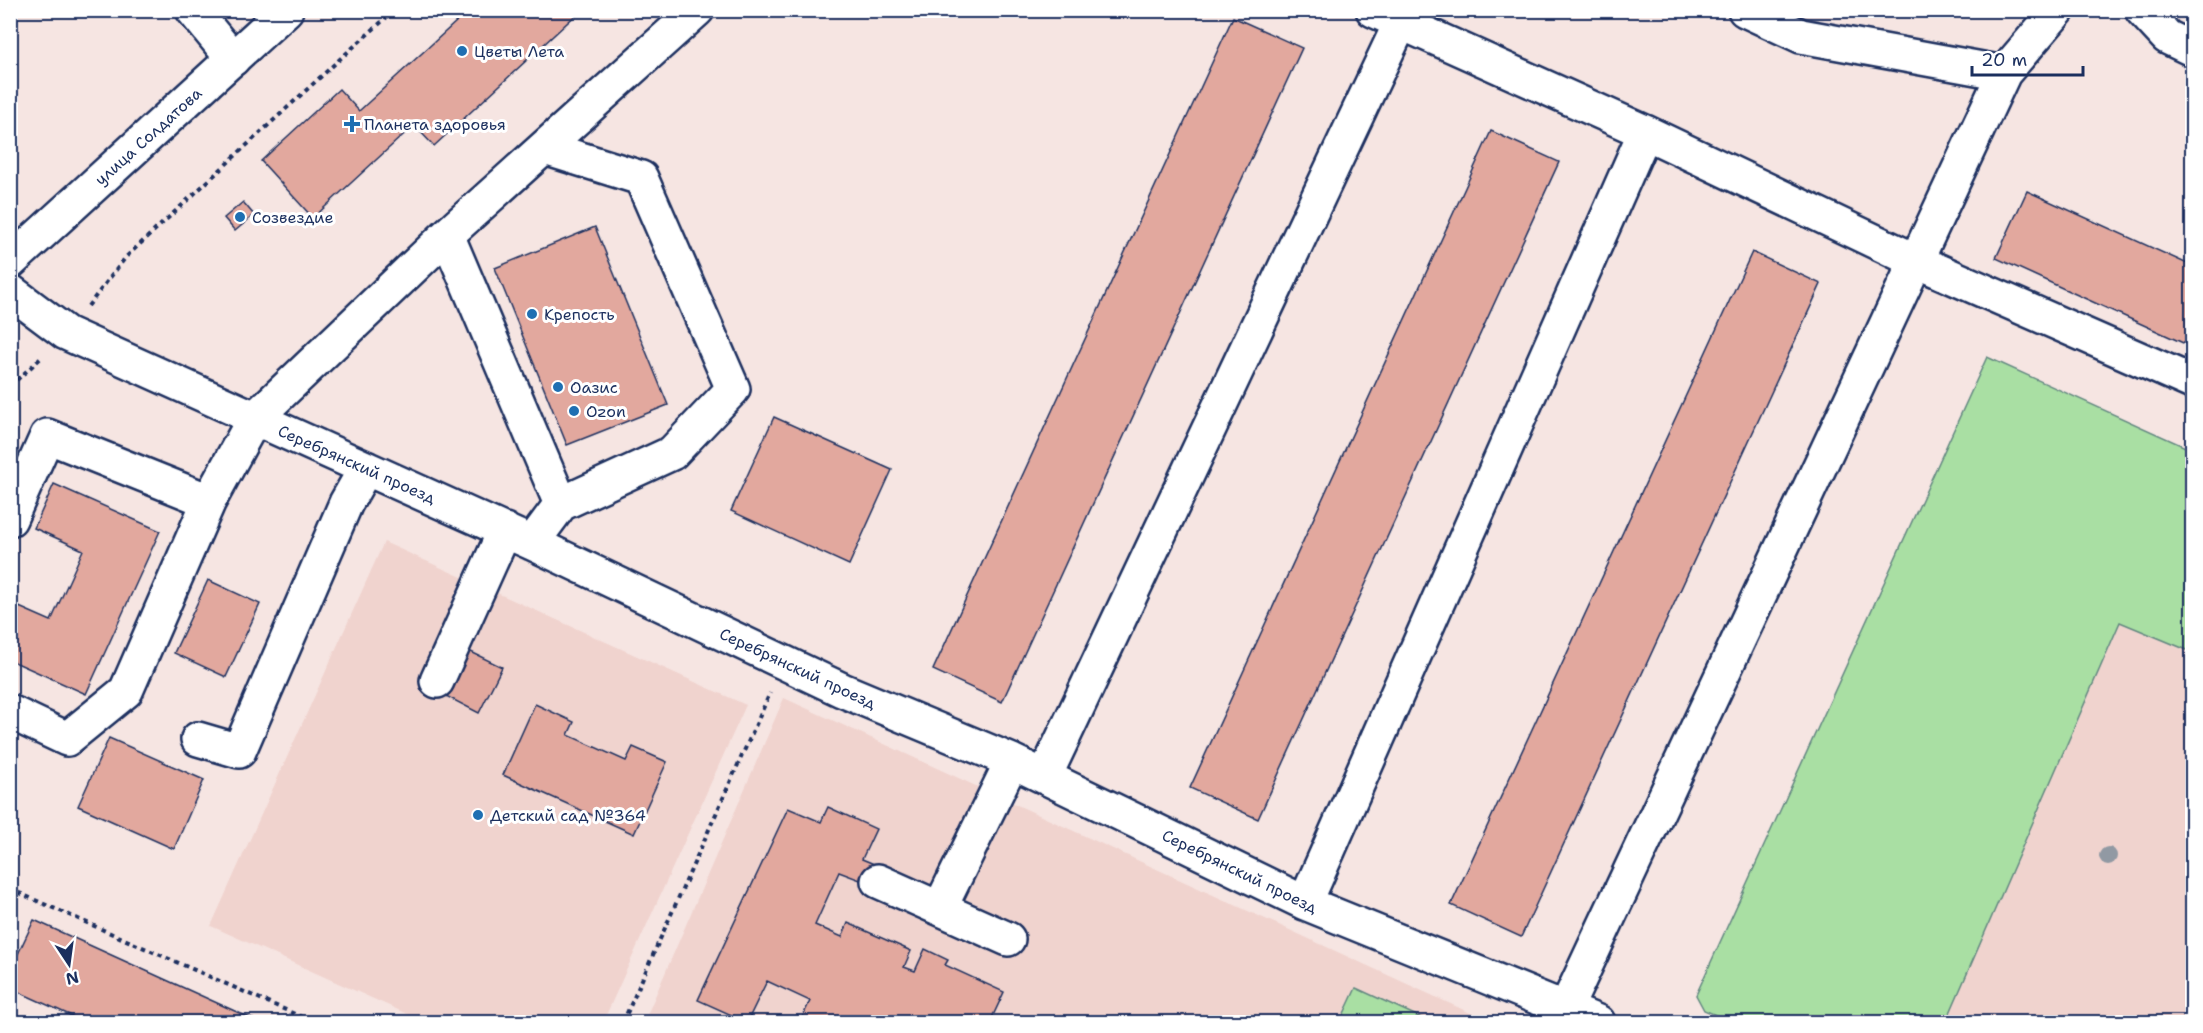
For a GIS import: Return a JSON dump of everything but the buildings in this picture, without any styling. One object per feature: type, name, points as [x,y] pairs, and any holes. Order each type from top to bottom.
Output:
[{"type":"street","points":[[193,10],[233,59]]},
{"type":"street","name":"улица Солдатова","points":[[10,262],[286,10]]},
{"type":"street","points":[[10,712],[68,739],[126,691],[209,501],[255,419],[447,235],[697,10]]},
{"type":"street","points":[[1744,10],[1802,36],[2004,73]]},
{"type":"street","points":[[1566,1008],[2004,73],[2058,10]]},
{"type":"street","points":[[2142,10],[2180,32]]},
{"type":"street","points":[[1045,776],[1386,17],[1645,132],[1916,261],[2193,382]]},
{"type":"street","points":[[1305,903],[1645,132]]},
{"type":"street","points":[[437,681],[519,536],[561,504],[672,453],[733,390],[640,178],[545,148]]},
{"type":"street","points":[[447,235],[561,504]]},
{"type":"street","name":"Серебрянский проезд","points":[[10,291],[66,333],[519,536],[842,690],[1045,776],[1305,903],[1598,1023]]},
{"type":"street","points":[[10,519],[47,436],[209,501]]},
{"type":"street","points":[[198,739],[239,751],[346,503],[366,468]]},
{"type":"street","points":[[940,908],[1012,761]]},
{"type":"street","points":[[878,881],[1008,939]]},
{"type":"path","points":[[10,386],[66,333],[126,258],[395,10]]},
{"type":"path","points":[[623,1023],[774,684]]},
{"type":"path","points":[[10,889],[313,1023]]},
{"type":"shaded area","points":[[1987,357],[2192,450],[2192,1022],[1732,1022],[1704,1010],[1696,995]]},
{"type":"shaded area","name":"Детский сад №364","points":[[384,542],[746,705],[603,1022],[425,1022],[211,926]]},
{"type":"shaded area","points":[[784,698],[1490,1022],[644,1022]]},
{"type":"green space","points":[[1987,357],[2192,450],[2192,652],[2120,622],[1946,1022],[1732,1022],[1704,1010],[1696,995]]},
{"type":"green space","points":[[1356,988],[1430,1022],[1340,1022]]},
{"type":"place","name":"Цветы Лета","points":[[462,51]]},
{"type":"place","name":"Планета здоровья","points":[[352,124]]},
{"type":"place","name":"Созвездие","points":[[240,217]]},
{"type":"place","name":"Крепость","points":[[532,314]]},
{"type":"place","name":"Оазис","points":[[558,387]]},
{"type":"place","name":"Ozon","points":[[574,411]]},
{"type":"place","name":"Детский сад №364","points":[[478,815]]}]
